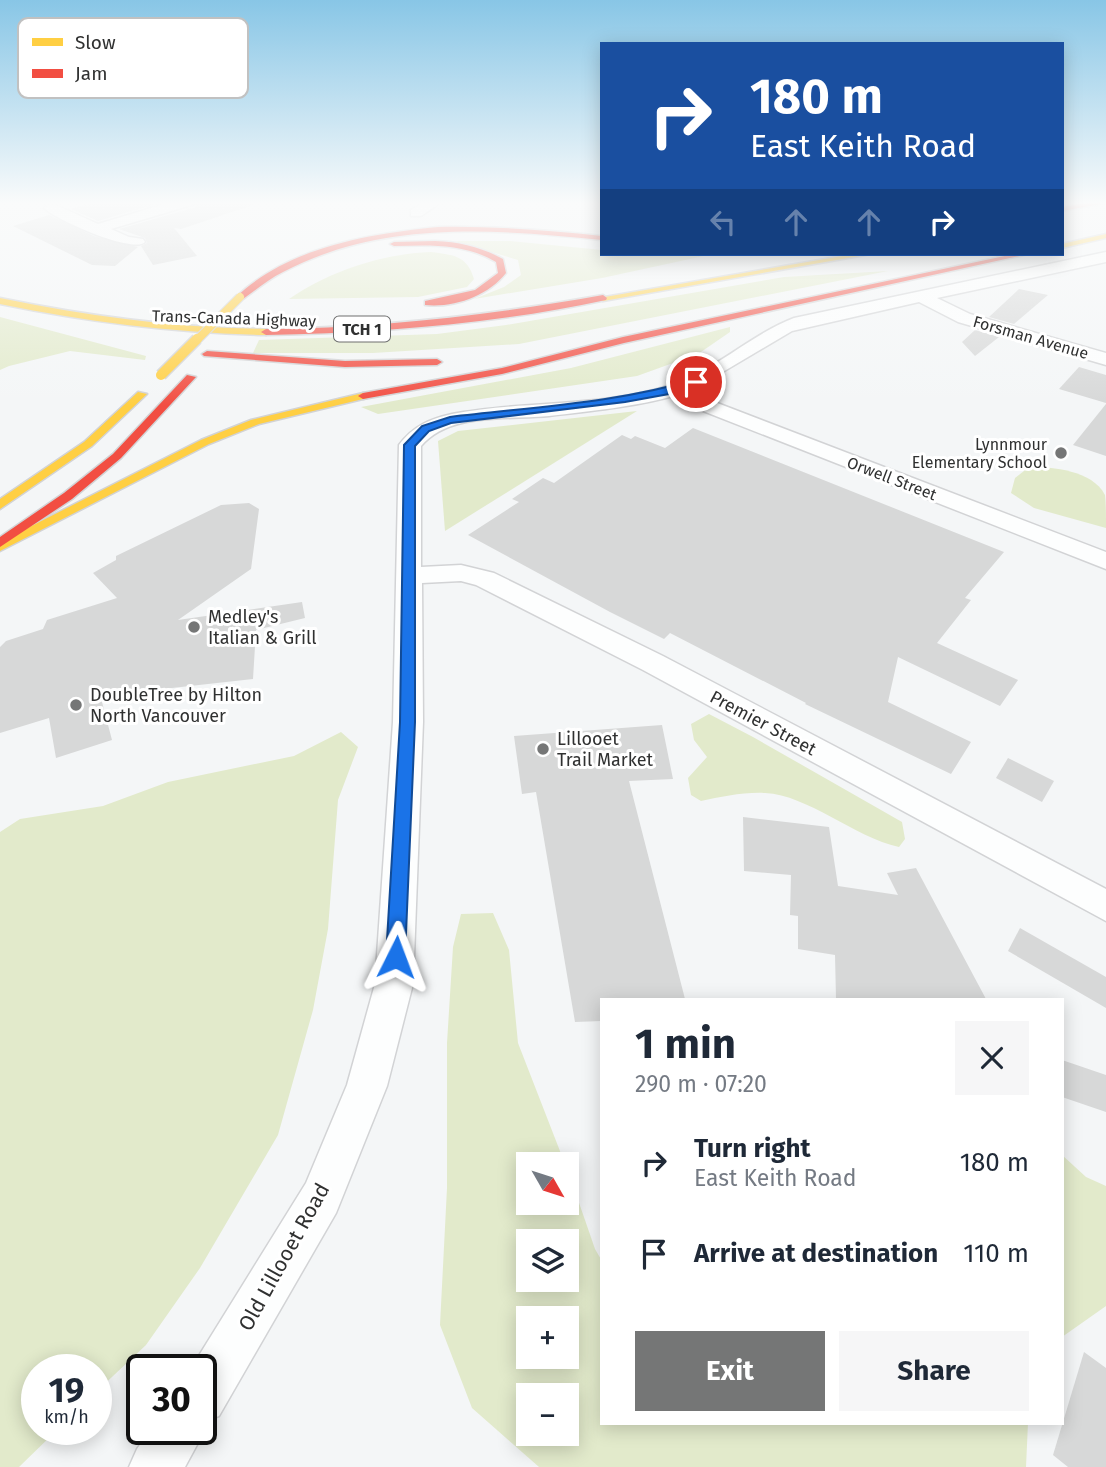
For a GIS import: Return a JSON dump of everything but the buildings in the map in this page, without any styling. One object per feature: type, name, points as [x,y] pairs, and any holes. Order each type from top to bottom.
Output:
[{"type":"main road","points":[[0,545],[68,496],[117,456],[191,377],[269,276],[282,269]]},
{"type":"main road","points":[[265,299],[311,269]]},
{"type":"main road","points":[[415,304],[446,301],[480,291],[499,279],[501,269]]},
{"type":"main road","name":"Trans-Canada Highway","points":[[0,288],[83,307],[162,317],[237,321],[335,320],[490,307],[709,269]]},
{"type":"main road","name":"Trans-Canada Highway","points":[[0,301],[75,317],[140,326],[230,331],[334,331],[484,318],[768,269]]},
{"type":"main road","points":[[0,545],[139,473],[255,422],[336,401],[502,370],[623,340],[952,269]]},
{"type":"main road","points":[[0,309],[15,318],[92,335]]},
{"type":"main road","points":[[206,310],[244,309]]},
{"type":"main road","points":[[0,505],[88,444],[161,375],[244,309]]},
{"type":"main road","points":[[475,359],[623,340]]},
{"type":"main road","points":[[166,348],[237,357],[345,364],[451,361]]},
{"type":"street","points":[[680,389],[712,373],[788,326],[1045,269]]},
{"type":"street","name":"Forsman Avenue","points":[[919,295],[964,318],[1106,359]]},
{"type":"street","name":"Old Lillooet Road","points":[[217,1371],[321,1198],[367,1086],[394,984],[408,722],[410,445],[426,428],[450,420],[571,406],[680,389]]},
{"type":"street","name":"Orwell Street","points":[[680,389],[705,405],[1106,561]]},
{"type":"street","name":"Premier Street","points":[[411,576],[461,573],[485,579],[653,663],[1106,906]]},
{"type":"street","points":[[155,1467],[170,1445]]},
{"type":"green space","points":[[347,269],[470,269],[474,279],[467,287],[418,297],[289,299]]},
{"type":"green space","points":[[520,269],[641,269],[474,299],[504,287],[521,275]]},
{"type":"green space","points":[[888,271],[519,344],[373,353],[253,353],[259,340],[437,334],[506,325],[784,277]]},
{"type":"green space","points":[[0,317],[146,356],[145,360],[70,351],[0,370]]},
{"type":"green space","points":[[730,327],[730,332],[698,354],[637,376],[378,414],[361,407],[571,368]]},
{"type":"green space","points":[[637,411],[445,531],[438,441],[458,431]]},
{"type":"green space","points":[[1029,467],[1060,469],[1091,480],[1105,495],[1106,528],[1034,508],[1011,493],[1015,478]]},
{"type":"green space","points":[[709,714],[902,822],[905,839],[899,847],[882,842],[814,808],[781,795],[749,793],[701,801],[691,795],[688,778],[707,757],[694,740],[691,724]]},
{"type":"green space","points":[[341,732],[358,747],[338,800],[328,929],[313,1010],[278,1135],[200,1268],[146,1345],[136,1354],[126,1354],[126,1364],[112,1377],[112,1354],[21,1354],[21,1445],[42,1445],[19,1467],[0,1467],[0,832],[20,819],[103,806],[168,782],[294,756]]},
{"type":"green space","points":[[493,913],[509,950],[518,1043],[560,1152],[516,1152],[516,1215],[579,1215],[579,1203],[600,1258],[600,1425],[1028,1425],[1026,1467],[539,1467],[472,1408],[440,1325],[447,1188],[447,1043],[453,947],[461,914]]},
{"type":"green space","points":[[1064,1157],[1086,1177],[1106,1186],[1106,1306],[1064,1336]]},
{"type":"traffic: slow","points":[[603,298],[774,269]]},
{"type":"traffic: slow","points":[[161,375],[240,297]]},
{"type":"traffic: slow","points":[[0,301],[132,324],[266,332]]},
{"type":"traffic: slow","points":[[0,505],[88,444],[142,394]]},
{"type":"traffic: slow","points":[[0,547],[205,442],[255,422],[363,396]]},
{"type":"traffic: jam","points":[[240,297],[281,269]]},
{"type":"traffic: jam","points":[[428,303],[459,299],[478,292],[495,281],[502,273],[501,269]]},
{"type":"traffic: jam","points":[[363,396],[502,371],[623,340],[952,269]]},
{"type":"traffic: jam","points":[[266,332],[351,330],[435,323],[603,298]]},
{"type":"traffic: jam","points":[[207,354],[345,364],[437,362]]},
{"type":"traffic: jam","points":[[0,543],[68,496],[117,456],[191,377]]},
{"type":"place","name":"Lynnmour Elementary School","points":[[1061,453]]},
{"type":"place","name":"Medley's Italian & Grill","points":[[194,627]]},
{"type":"place","name":"DoubleTree by Hilton North Vancouver","points":[[76,705]]},
{"type":"place","name":"Lillooet Trail Market","points":[[543,749]]},
{"type":"route","points":[[396,957],[408,722],[410,445],[413,439],[426,428],[450,420],[625,399],[680,389],[696,382]]}]
